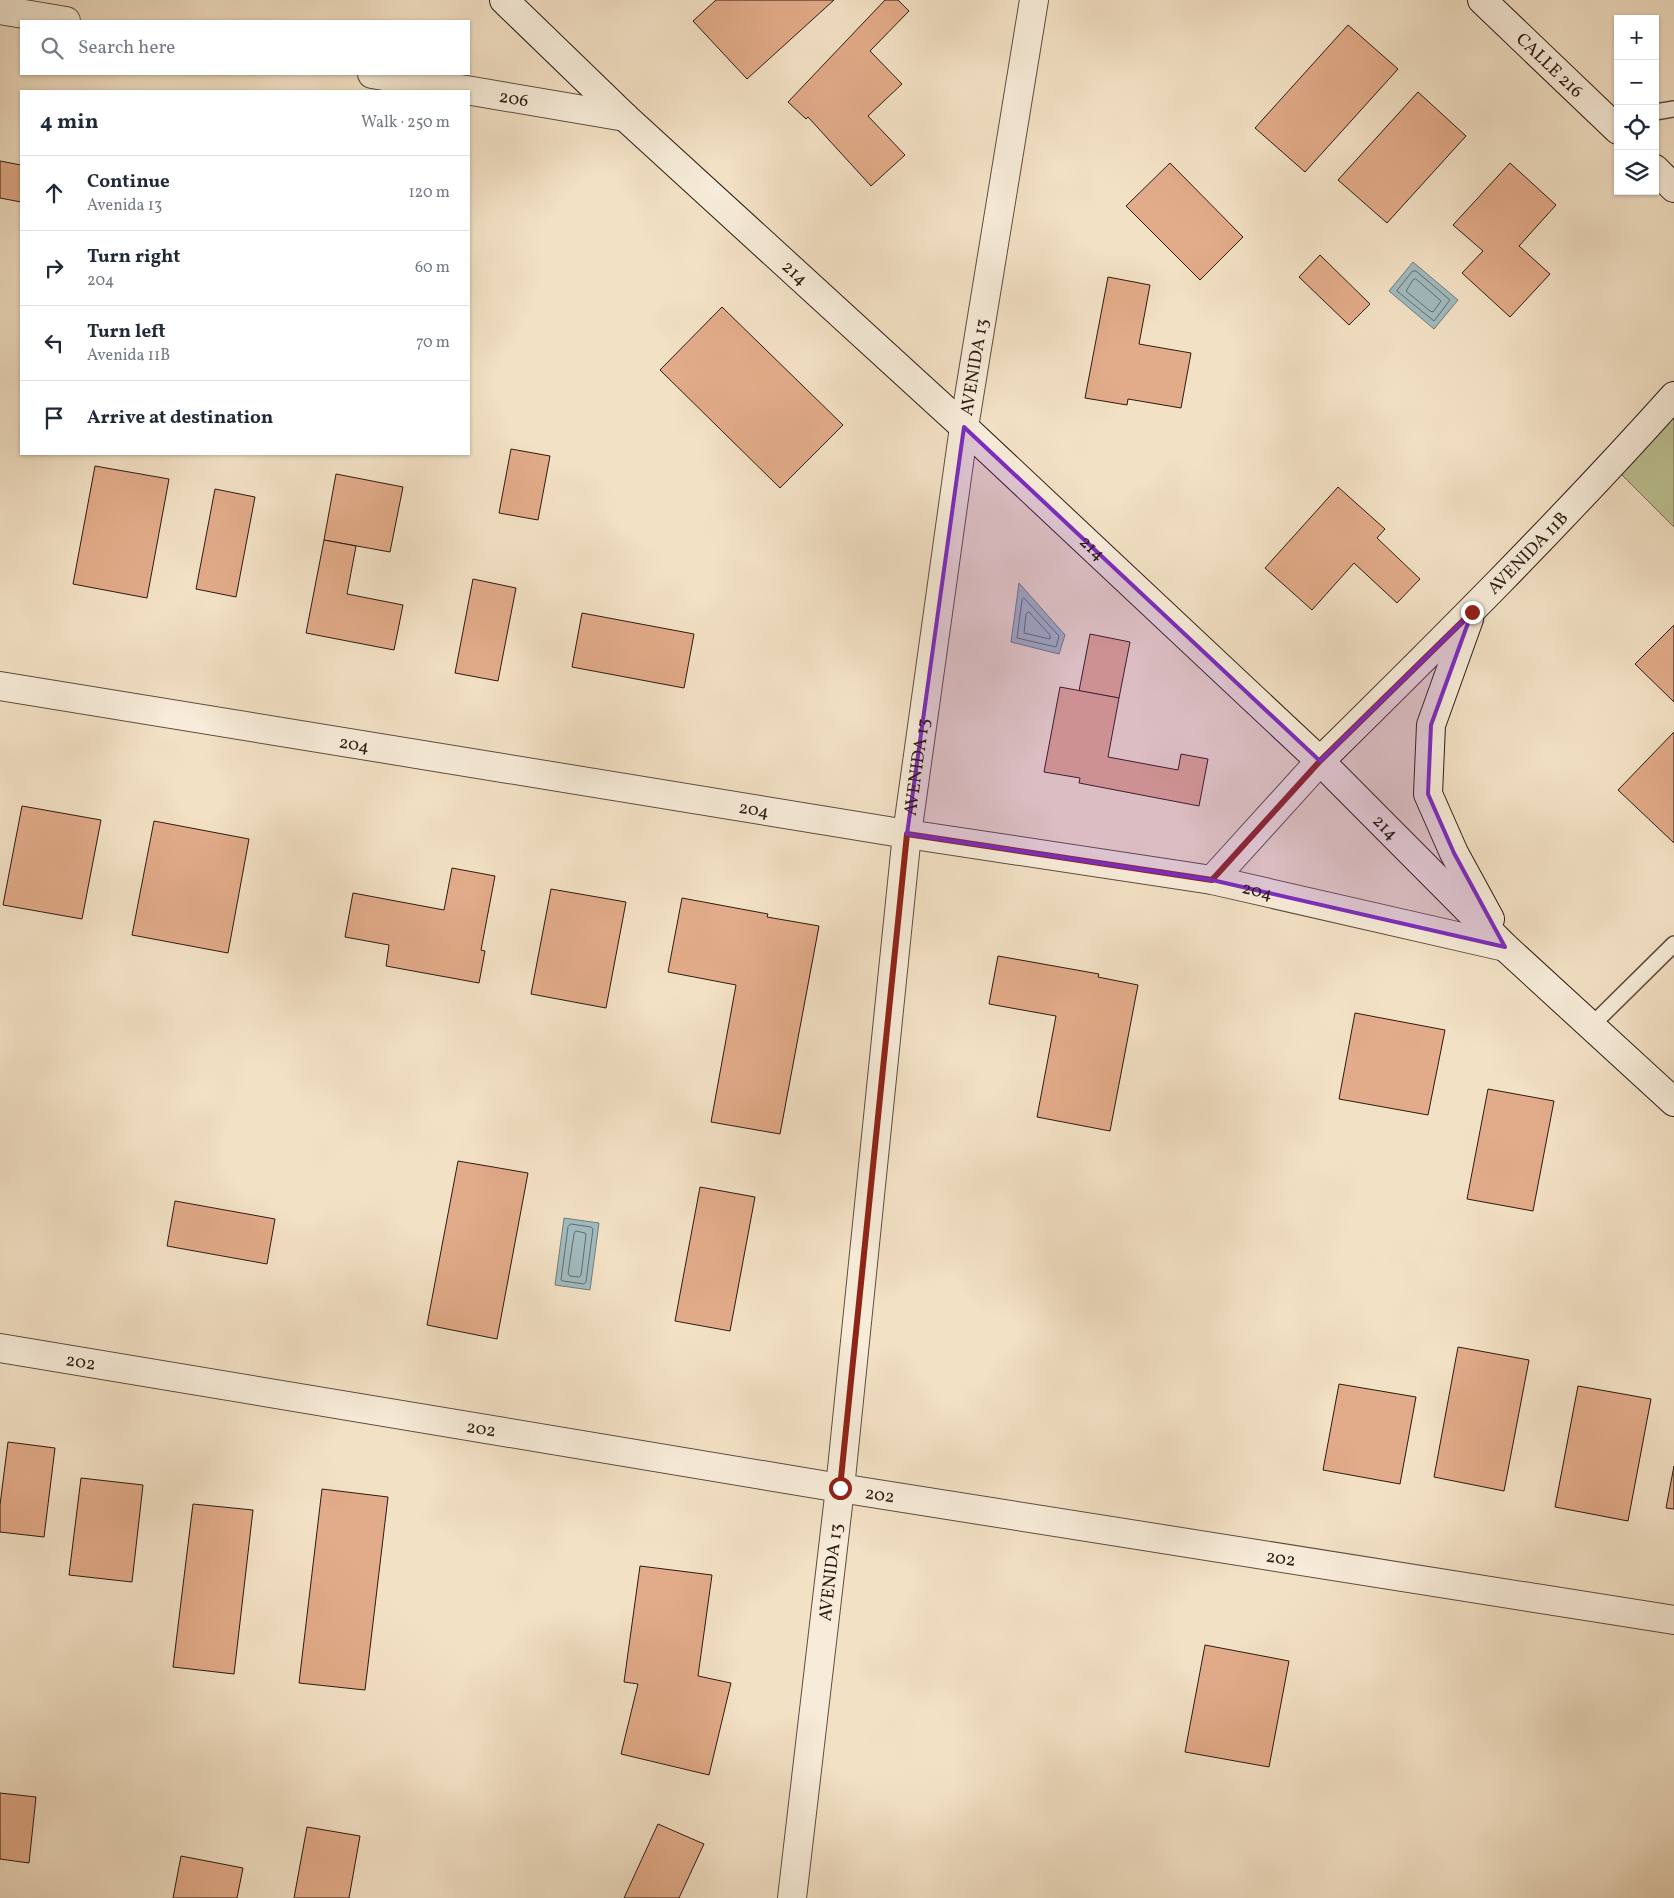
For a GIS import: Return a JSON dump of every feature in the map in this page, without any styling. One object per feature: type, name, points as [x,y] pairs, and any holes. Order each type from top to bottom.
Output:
[{"type":"street","name":"214","points":[[504,0],[625,117],[964,427],[1320,761],[1505,947],[1674,1102]]},
{"type":"street","name":"AVENIDA 13","points":[[792,1898],[840,1488],[907,834],[964,427],[1034,0]]},
{"type":"street","name":"CALLE 216","points":[[1482,0],[1614,122]]},
{"type":"street","points":[[0,10],[60,20]]},
{"type":"street","name":"206","points":[[378,75],[466,90]]},
{"type":"street","name":"206","points":[[470,91],[625,117]]},
{"type":"street","points":[[1659,172],[1674,188]]},
{"type":"street","name":"AVENIDA 11B","points":[[1212,880],[1320,761],[1472,612],[1612,465],[1674,396]]},
{"type":"street","points":[[1472,612],[1431,725],[1428,794],[1454,853],[1505,947]]},
{"type":"street","name":"204","points":[[0,686],[907,834],[1212,880],[1505,947]]},
{"type":"street","name":"202","points":[[0,1348],[840,1488],[1674,1620]]},
{"type":"lane","points":[[1659,111],[1674,109]]},
{"type":"lane","points":[[1591,1026],[1674,944]]},
{"type":"highlighted area","points":[[964,427],[1320,761],[1472,612],[1431,725],[1428,794],[1454,853],[1505,947],[1212,880],[907,834]]},
{"type":"green space","points":[[1674,398],[1674,527],[1612,465]]},
{"type":"water","points":[[1413,262],[1458,300],[1434,329],[1389,291]]},
{"type":"water","points":[[1019,583],[1065,635],[1059,654],[1011,642]]},
{"type":"water","points":[[564,1218],[599,1223],[590,1290],[555,1285]]},
{"type":"building","points":[[716,0],[834,0],[747,79],[693,21]]},
{"type":"building","points":[[885,0],[898,0],[909,11],[870,51],[902,84],[868,116],[905,155],[871,186],[808,117],[806,119],[788,102]]},
{"type":"building","points":[[1348,25],[1398,69],[1305,172],[1255,128]]},
{"type":"building","points":[[1418,92],[1466,136],[1387,223],[1338,180]]},
{"type":"building","points":[[0,161],[20,165],[20,202],[0,198]]},
{"type":"building","points":[[1170,163],[1243,237],[1200,280],[1126,206]]},
{"type":"building","points":[[1510,163],[1556,205],[1519,246],[1550,274],[1510,317],[1462,273],[1483,251],[1453,225]]},
{"type":"building","points":[[1320,255],[1370,304],[1349,325],[1299,277]]},
{"type":"building","points":[[1108,277],[1150,285],[1139,344],[1191,353],[1181,408],[1128,399],[1127,405],[1085,398]]},
{"type":"building","points":[[722,307],[843,425],[780,488],[660,370]]},
{"type":"building","points":[[511,449],[550,456],[538,520],[499,513]]},
{"type":"building","points":[[95,466],[169,479],[147,598],[73,584]]},
{"type":"building","points":[[336,474],[403,487],[390,552],[324,540]]},
{"type":"building","points":[[1338,487],[1385,529],[1377,538],[1420,579],[1397,603],[1354,563],[1312,610],[1265,568]]},
{"type":"building","points":[[215,489],[255,497],[236,597],[196,589]]},
{"type":"building","points":[[324,540],[356,546],[347,594],[403,605],[394,650],[306,633]]},
{"type":"building","points":[[473,579],[516,588],[498,681],[455,673]]},
{"type":"building","points":[[582,613],[694,634],[684,688],[572,667]]},
{"type":"building","points":[[1674,625],[1674,702],[1635,664]]},
{"type":"building","points":[[1090,634],[1130,642],[1119,698],[1079,691]]},
{"type":"building","points":[[1060,687],[1119,698],[1108,757],[1178,770],[1181,754],[1208,759],[1199,806],[1079,783],[1080,778],[1044,772]]},
{"type":"building","points":[[1674,732],[1674,843],[1618,790]]},
{"type":"building","points":[[22,806],[101,820],[82,919],[3,905]]},
{"type":"building","points":[[154,821],[249,839],[228,953],[132,935]]},
{"type":"building","points":[[452,868],[495,876],[481,950],[485,951],[479,983],[386,966],[389,945],[345,937],[353,893],[444,910]]},
{"type":"building","points":[[551,889],[626,902],[606,1008],[531,994]]},
{"type":"building","points":[[682,898],[768,914],[767,917],[819,926],[780,1134],[711,1122],[736,985],[668,972]]},
{"type":"building","points":[[998,956],[1099,974],[1098,977],[1138,985],[1110,1131],[1037,1117],[1056,1016],[989,1004]]},
{"type":"building","points":[[1355,1013],[1445,1030],[1428,1115],[1339,1099]]},
{"type":"building","points":[[1488,1089],[1554,1101],[1533,1211],[1467,1199]]},
{"type":"building","points":[[458,1161],[528,1173],[497,1339],[427,1325]]},
{"type":"building","points":[[700,1187],[755,1197],[730,1331],[675,1321]]},
{"type":"building","points":[[175,1201],[275,1219],[267,1264],[167,1246]]},
{"type":"building","points":[[1458,1347],[1529,1360],[1504,1491],[1434,1477]]},
{"type":"building","points":[[1339,1384],[1416,1397],[1400,1484],[1323,1470]]},
{"type":"building","points":[[1578,1386],[1651,1399],[1628,1521],[1555,1507]]},
{"type":"building","points":[[8,1442],[55,1448],[44,1537],[0,1532],[0,1505]]},
{"type":"building","points":[[1674,1466],[1674,1509],[1666,1508]]},
{"type":"building","points":[[81,1478],[143,1485],[132,1582],[69,1575]]},
{"type":"building","points":[[322,1489],[388,1497],[365,1690],[299,1683]]},
{"type":"building","points":[[193,1504],[253,1510],[234,1674],[173,1667]]},
{"type":"building","points":[[640,1566],[712,1575],[698,1676],[731,1683],[709,1775],[621,1754],[638,1684],[624,1682]]},
{"type":"building","points":[[1205,1645],[1289,1661],[1269,1767],[1185,1752]]},
{"type":"building","points":[[0,1793],[36,1797],[29,1863],[0,1859]]},
{"type":"building","points":[[658,1824],[704,1844],[679,1898],[624,1898]]},
{"type":"building","points":[[307,1827],[360,1836],[349,1898],[294,1898]]},
{"type":"building","points":[[181,1856],[243,1868],[237,1898],[173,1898]]},
{"type":"route","points":[[840,1488],[907,834],[1212,880],[1320,761],[1472,612]]}]
